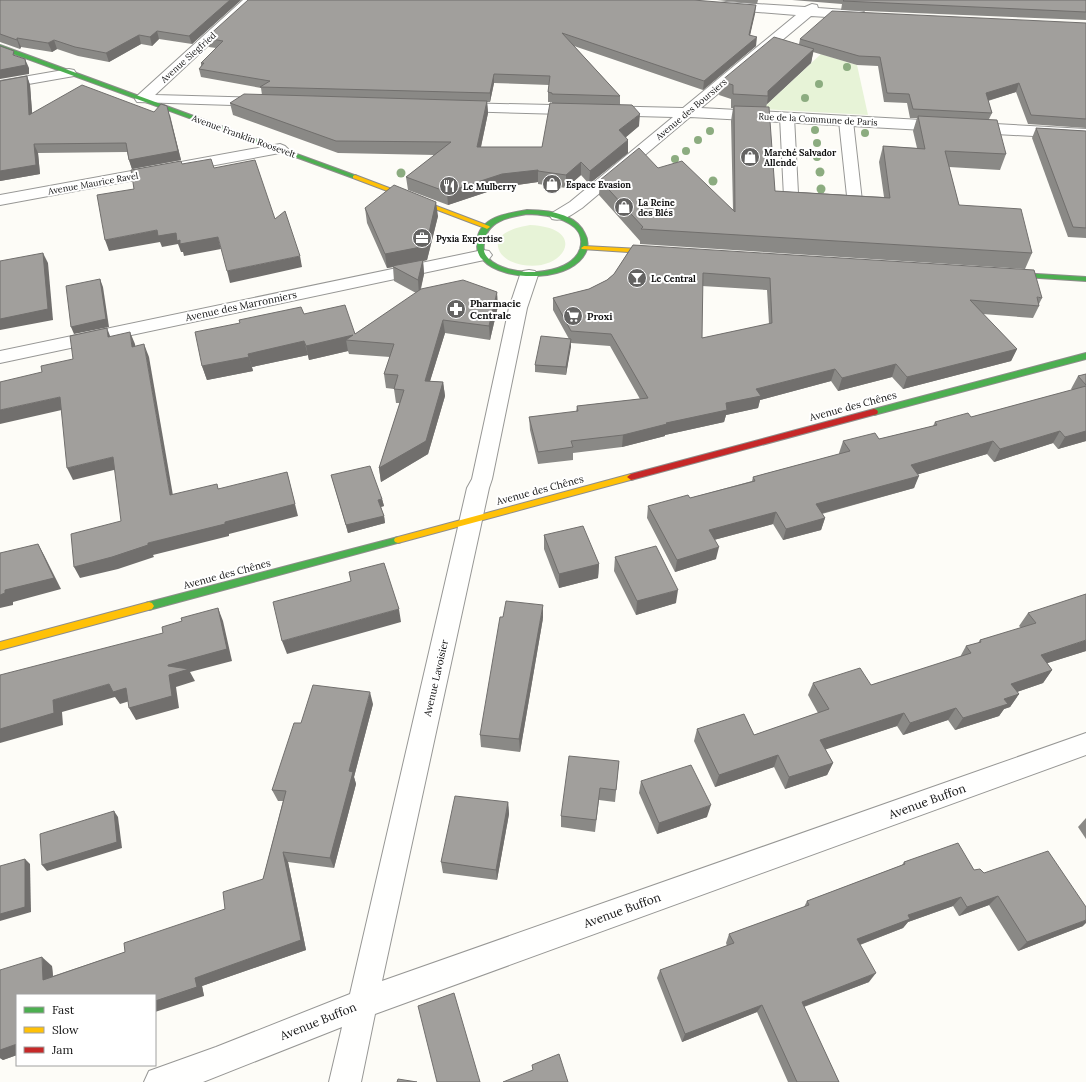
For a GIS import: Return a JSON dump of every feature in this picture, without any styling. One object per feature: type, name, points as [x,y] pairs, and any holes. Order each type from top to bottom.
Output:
[{"type":"street","name":"Avenue Siegfried","points":[[142,99],[251,0]]},
{"type":"street","name":"Avenue des Boursiers","points":[[558,216],[576,205],[821,0]]},
{"type":"street","points":[[711,5],[806,13],[874,16]]},
{"type":"street","name":"Avenue Franklin Roosevelt","points":[[0,47],[280,149],[487,227]]},
{"type":"street","points":[[0,85],[69,73]]},
{"type":"street","points":[[142,99],[278,102]]},
{"type":"street","name":"Rue de la Commune de Paris","points":[[446,106],[686,112],[1086,134]]},
{"type":"street","name":"Avenue Maurice Ravel","points":[[0,200],[280,149]]},
{"type":"street","points":[[527,212],[543,212],[558,216],[571,221],[580,229],[584,238],[584,248],[580,256],[572,264],[559,270],[529,275],[501,269],[490,263],[483,255],[479,246],[481,236],[487,227],[498,219],[511,214],[527,212]]},
{"type":"street","points":[[584,248],[671,253]]},
{"type":"street","name":"Avenue des Marronniers","points":[[0,357],[483,255]]},
{"type":"street","points":[[998,273],[1086,279]]},
{"type":"street","name":"Avenue Lavoisier","points":[[345,1082],[478,488],[482,479],[518,308],[529,275]]},
{"type":"street","name":"Avenue des Chênes","points":[[0,646],[1086,356]]},
{"type":"street","name":"Avenue Buffon","points":[[160,1082],[216,1062],[363,1002],[1086,744]]},
{"type":"lane","points":[[786,117],[791,197],[855,201],[846,121]]},
{"type":"green space","points":[[821,54],[857,65],[868,115],[762,109]]},
{"type":"green space","points":[[530,225],[550,228],[561,235],[565,243],[563,252],[555,260],[543,265],[527,266],[510,261],[501,253],[498,244],[499,239],[503,235],[513,229]]},
{"type":"building","points":[[0,0],[230,0],[189,36],[157,31],[150,37],[139,35],[106,53],[75,47],[54,40],[48,43],[17,38],[17,40],[0,34]]},
{"type":"building","points":[[248,0],[693,0],[756,5],[749,35],[757,37],[704,81],[562,33],[620,96],[552,94],[548,92],[550,76],[494,74],[490,93],[260,87],[270,81],[199,69],[204,63],[201,63],[223,41],[206,38]]},
{"type":"building","points":[[1086,0],[1086,12],[843,1]]},
{"type":"building","points":[[832,11],[1086,23],[1086,119],[1031,115],[1019,83],[986,93],[992,113],[913,109],[909,94],[887,93],[880,57],[859,56],[800,39]]},
{"type":"building","points":[[774,37],[814,49],[768,91],[768,96],[733,94],[733,85],[721,81]]},
{"type":"building","points":[[0,46],[14,51],[13,55],[25,59],[26,65],[0,70]]},
{"type":"building","points":[[27,76],[29,115],[82,85],[154,112],[161,104],[167,106],[178,151],[129,160],[126,143],[34,144],[36,165],[0,171],[0,81]]},
{"type":"building","points":[[244,94],[487,101],[477,147],[542,147],[550,103],[632,105],[640,114],[619,130],[628,140],[590,171],[581,162],[566,175],[538,170],[502,174],[447,192],[406,177],[451,142],[336,141],[230,103]]},
{"type":"building","points":[[734,106],[769,107],[775,191],[890,198],[883,146],[925,149],[918,116],[997,120],[1006,154],[945,151],[959,205],[1021,209],[1032,253],[641,229],[643,227],[600,180],[639,148],[658,168],[682,161],[735,212]]},
{"type":"building","points":[[1036,128],[1086,131],[1086,228],[1073,227]]},
{"type":"building","points":[[211,159],[214,168],[255,160],[275,219],[285,211],[300,256],[227,271],[218,237],[180,244],[180,240],[177,241],[176,233],[158,236],[157,230],[105,240],[97,195],[134,189],[131,170],[181,161],[182,164]]},
{"type":"building","points":[[394,185],[436,202],[426,246],[385,254],[365,208]]},
{"type":"building","points":[[633,245],[1034,270],[1042,298],[1037,297],[1039,306],[970,300],[1017,349],[907,377],[896,364],[842,378],[835,369],[756,389],[761,396],[726,403],[727,410],[666,423],[667,424],[623,435],[571,441],[573,447],[538,452],[529,417],[578,411],[577,406],[648,398],[611,334],[571,331],[553,298],[589,289],[607,280],[614,274]],"holes":[[[703,273],[770,278],[772,323],[702,338]]]},
{"type":"building","points":[[43,253],[48,309],[0,319],[0,261]]},
{"type":"building","points":[[423,260],[418,280],[392,266]]},
{"type":"building","points":[[100,279],[106,319],[71,327],[66,286]]},
{"type":"building","points":[[463,280],[497,292],[489,326],[443,320],[425,381],[443,382],[426,441],[379,468],[404,390],[394,389],[398,375],[384,374],[394,344],[346,340],[353,335],[306,346],[304,341],[248,354],[249,357],[202,366],[195,332],[240,323],[239,320],[301,307],[304,314],[345,305],[355,334],[421,289]]},
{"type":"building","points":[[107,328],[108,337],[130,332],[132,347],[144,344],[170,495],[217,484],[218,489],[287,472],[295,504],[225,522],[225,524],[148,543],[148,545],[112,557],[74,567],[71,534],[121,521],[113,457],[67,468],[60,397],[0,410],[0,382],[42,372],[41,366],[73,359],[70,336]]},
{"type":"building","points":[[541,336],[571,339],[566,367],[535,365]]},
{"type":"building","points":[[1086,374],[1086,385],[1078,376]]},
{"type":"building","points":[[1086,386],[1086,431],[1065,437],[1060,431],[1000,449],[993,441],[911,465],[919,476],[816,504],[825,518],[786,529],[776,512],[709,530],[719,547],[677,560],[648,506],[688,495],[690,498],[755,481],[753,477],[850,451],[843,441],[875,433],[879,439],[937,425],[935,422],[968,413],[971,417]]},
{"type":"building","points":[[370,466],[382,499],[378,500],[384,516],[346,525],[331,475]]},
{"type":"building","points":[[583,526],[599,564],[559,574],[544,535]]},
{"type":"building","points":[[38,544],[54,578],[5,590],[5,593],[0,595],[0,553]]},
{"type":"building","points":[[656,546],[678,590],[637,601],[615,557]]},
{"type":"building","points":[[384,563],[399,609],[282,641],[273,602],[351,581],[349,572]]},
{"type":"building","points":[[1086,594],[1086,640],[1041,655],[1052,670],[1011,684],[1019,694],[1004,699],[1008,704],[963,718],[956,708],[910,723],[904,713],[820,740],[833,763],[789,777],[778,755],[719,775],[697,729],[744,714],[754,735],[829,709],[813,683],[860,668],[871,685],[971,653],[966,646],[981,642],[980,640],[1036,623],[1028,613]]},
{"type":"building","points":[[506,601],[543,605],[519,739],[480,735],[500,617],[503,617]]},
{"type":"building","points":[[218,608],[227,649],[168,665],[189,669],[169,675],[172,696],[129,708],[126,688],[113,692],[109,684],[53,700],[54,713],[0,729],[0,675],[163,633],[162,627],[182,621],[181,618]]},
{"type":"building","points":[[313,685],[370,692],[349,771],[353,772],[330,858],[283,852],[301,940],[195,978],[197,987],[156,1001],[156,994],[16,994],[16,1044],[0,1050],[0,970],[42,957],[43,980],[125,952],[124,943],[225,909],[223,892],[263,879],[286,791],[272,790],[294,723],[301,723]]},
{"type":"building","points":[[569,756],[619,761],[616,790],[600,788],[596,820],[561,816]]},
{"type":"building","points":[[691,765],[711,805],[659,823],[641,781]]},
{"type":"building","points":[[455,796],[508,802],[496,870],[441,862]]},
{"type":"building","points":[[114,811],[117,842],[42,865],[40,834]]},
{"type":"building","points":[[958,843],[974,870],[980,869],[984,873],[1048,851],[1086,907],[1086,920],[1027,942],[998,896],[967,907],[961,897],[908,915],[910,919],[857,939],[876,973],[802,1002],[839,1082],[797,1082],[762,1005],[685,1034],[660,970],[734,943],[729,934],[809,905],[807,901],[905,864],[904,862]]},
{"type":"building","points":[[25,859],[25,907],[0,914],[0,866]]},
{"type":"building","points":[[454,993],[480,1082],[437,1082],[418,1006]]},
{"type":"building","points":[[559,1054],[568,1082],[503,1082],[533,1070],[532,1065]]},
{"type":"building","points":[[398,1079],[417,1082],[397,1082]]},
{"type":"traffic: fast","points":[[0,47],[355,177]]},
{"type":"traffic: fast","points":[[527,212],[549,213],[569,220],[580,230],[584,239],[584,246],[580,255],[564,269],[540,274],[509,271],[495,266],[485,259],[480,249],[481,236],[488,225],[500,218],[527,212]]},
{"type":"traffic: fast","points":[[1007,274],[1086,279]]},
{"type":"traffic: fast","points":[[874,412],[1086,356]]},
{"type":"traffic: fast","points":[[149,606],[398,540]]},
{"type":"traffic: slow","points":[[355,177],[487,227]]},
{"type":"traffic: slow","points":[[584,248],[659,252]]},
{"type":"traffic: slow","points":[[398,540],[631,477]]},
{"type":"traffic: slow","points":[[0,646],[149,606]]},
{"type":"traffic: jam","points":[[631,477],[874,412]]},
{"type":"place","name":"Marché Salvador Allende","points":[[750,157]]},
{"type":"place","name":"Espace Evasion","points":[[552,184]]},
{"type":"place","name":"Le Mulberry","points":[[449,186]]},
{"type":"place","name":"La Reine des Blés","points":[[624,207]]},
{"type":"place","name":"Pyxia Expertise","points":[[422,238]]},
{"type":"place","name":"Le Central","points":[[637,278]]},
{"type":"place","name":"Pharmacie Centrale","points":[[456,309]]},
{"type":"place","name":"Proxi","points":[[573,316]]}]
